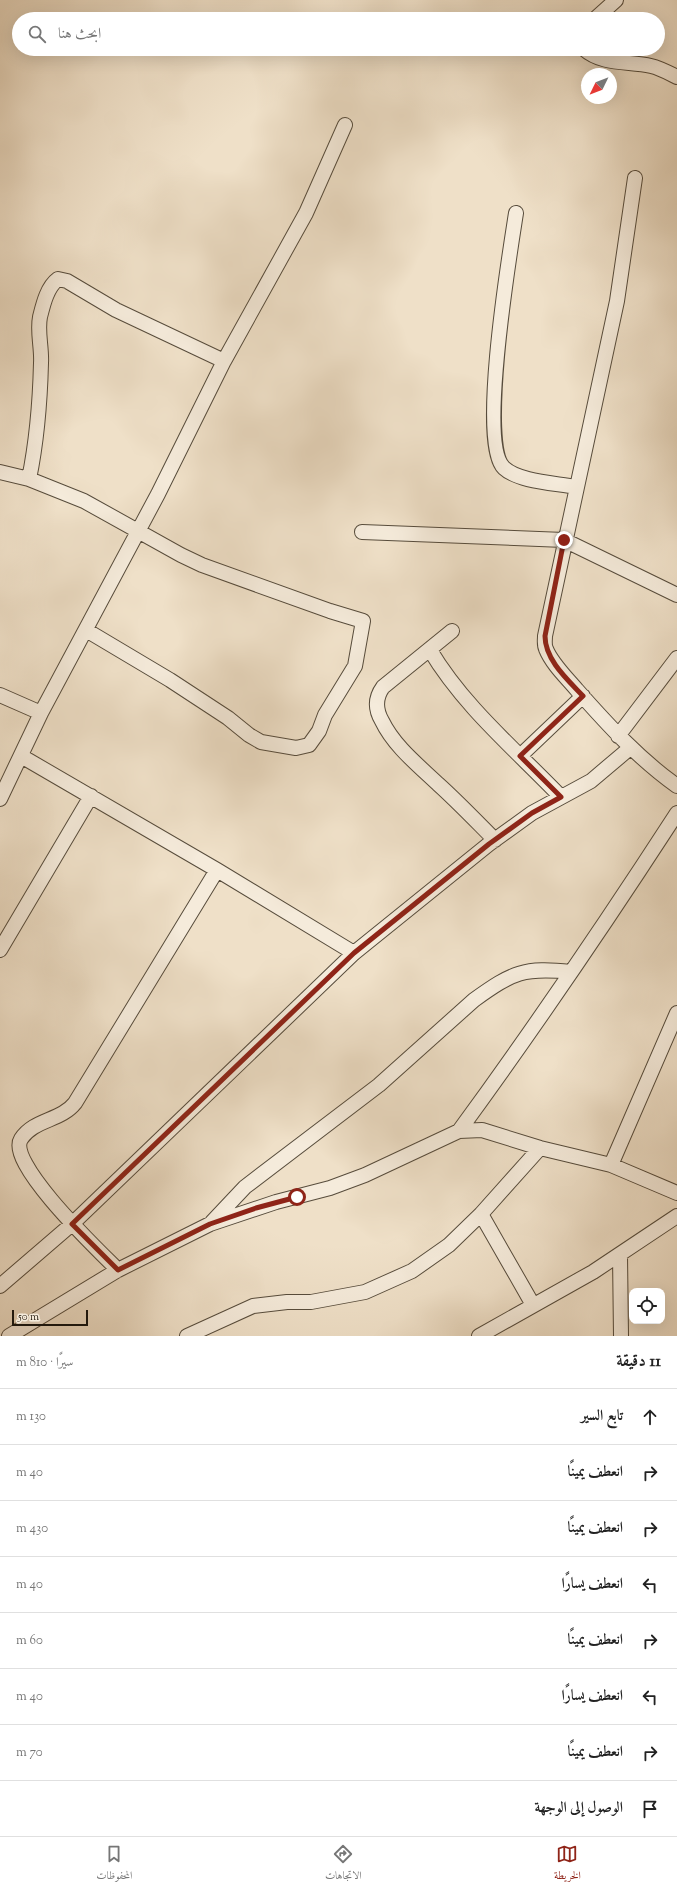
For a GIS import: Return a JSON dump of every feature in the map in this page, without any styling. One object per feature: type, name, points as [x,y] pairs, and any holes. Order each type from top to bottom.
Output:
[{"type":"street","points":[[603,12],[616,0]]},
{"type":"street","points":[[592,56],[602,60],[652,66],[677,77]]},
{"type":"street","points":[[0,799],[41,713],[138,530],[224,361],[306,213],[345,125]]},
{"type":"street","points":[[635,178],[617,301],[564,540],[545,636],[545,647],[550,657],[618,736],[652,767],[677,786]]},
{"type":"street","points":[[516,213],[494,378],[494,414],[499,459],[502,467],[510,473],[526,478],[576,487]]},
{"type":"street","points":[[29,479],[35,449],[40,404],[42,359],[40,319],[48,293],[58,279],[67,281],[116,310],[224,361]]},
{"type":"street","points":[[0,472],[29,479],[84,500],[181,555],[202,565],[330,611],[363,621],[355,666],[324,715],[319,731],[309,745],[296,748],[261,742],[177,684],[86,630]]},
{"type":"street","points":[[362,532],[564,540],[677,595]]},
{"type":"street","points":[[452,631],[383,687],[378,694],[376,701],[378,712],[381,720],[396,743],[495,840]]},
{"type":"street","points":[[430,650],[440,667],[467,702],[561,797]]},
{"type":"street","points":[[618,736],[677,658]]},
{"type":"street","points":[[0,695],[41,713]]},
{"type":"street","points":[[520,756],[583,696]]},
{"type":"street","points":[[0,1286],[72,1224],[354,953],[495,840],[532,813],[590,781],[630,748]]},
{"type":"street","points":[[21,756],[217,870],[354,953]]},
{"type":"street","points":[[0,950],[91,796]]},
{"type":"street","points":[[459,1131],[529,1036],[677,813]]},
{"type":"street","points":[[118,1270],[72,1224],[50,1198],[21,1156],[18,1148],[20,1140],[27,1131],[40,1123],[70,1110],[166,956],[217,870]]},
{"type":"street","points":[[210,1224],[245,1186],[364,1097],[474,1000],[493,986],[522,972],[539,969],[571,972]]},
{"type":"street","points":[[611,1164],[677,1013]]},
{"type":"street","points":[[9,1336],[118,1270],[210,1224],[256,1208],[330,1188],[365,1175],[459,1131],[482,1130],[540,1148],[611,1164],[677,1193]]},
{"type":"street","points":[[187,1336],[253,1306],[334,1299],[365,1292],[412,1271],[449,1245],[481,1214],[540,1148]]},
{"type":"street","points":[[245,1186],[249,1200],[256,1208]]},
{"type":"street","points":[[481,1214],[533,1305]]},
{"type":"street","points":[[479,1336],[620,1255],[677,1216]]},
{"type":"street","points":[[620,1255],[621,1336]]},
{"type":"route","points":[[297,1197],[256,1208],[210,1224],[118,1270],[72,1224],[354,953],[423,899],[489,844],[532,813],[561,797],[520,756],[583,696],[550,657],[545,647],[545,636],[564,540]]}]
